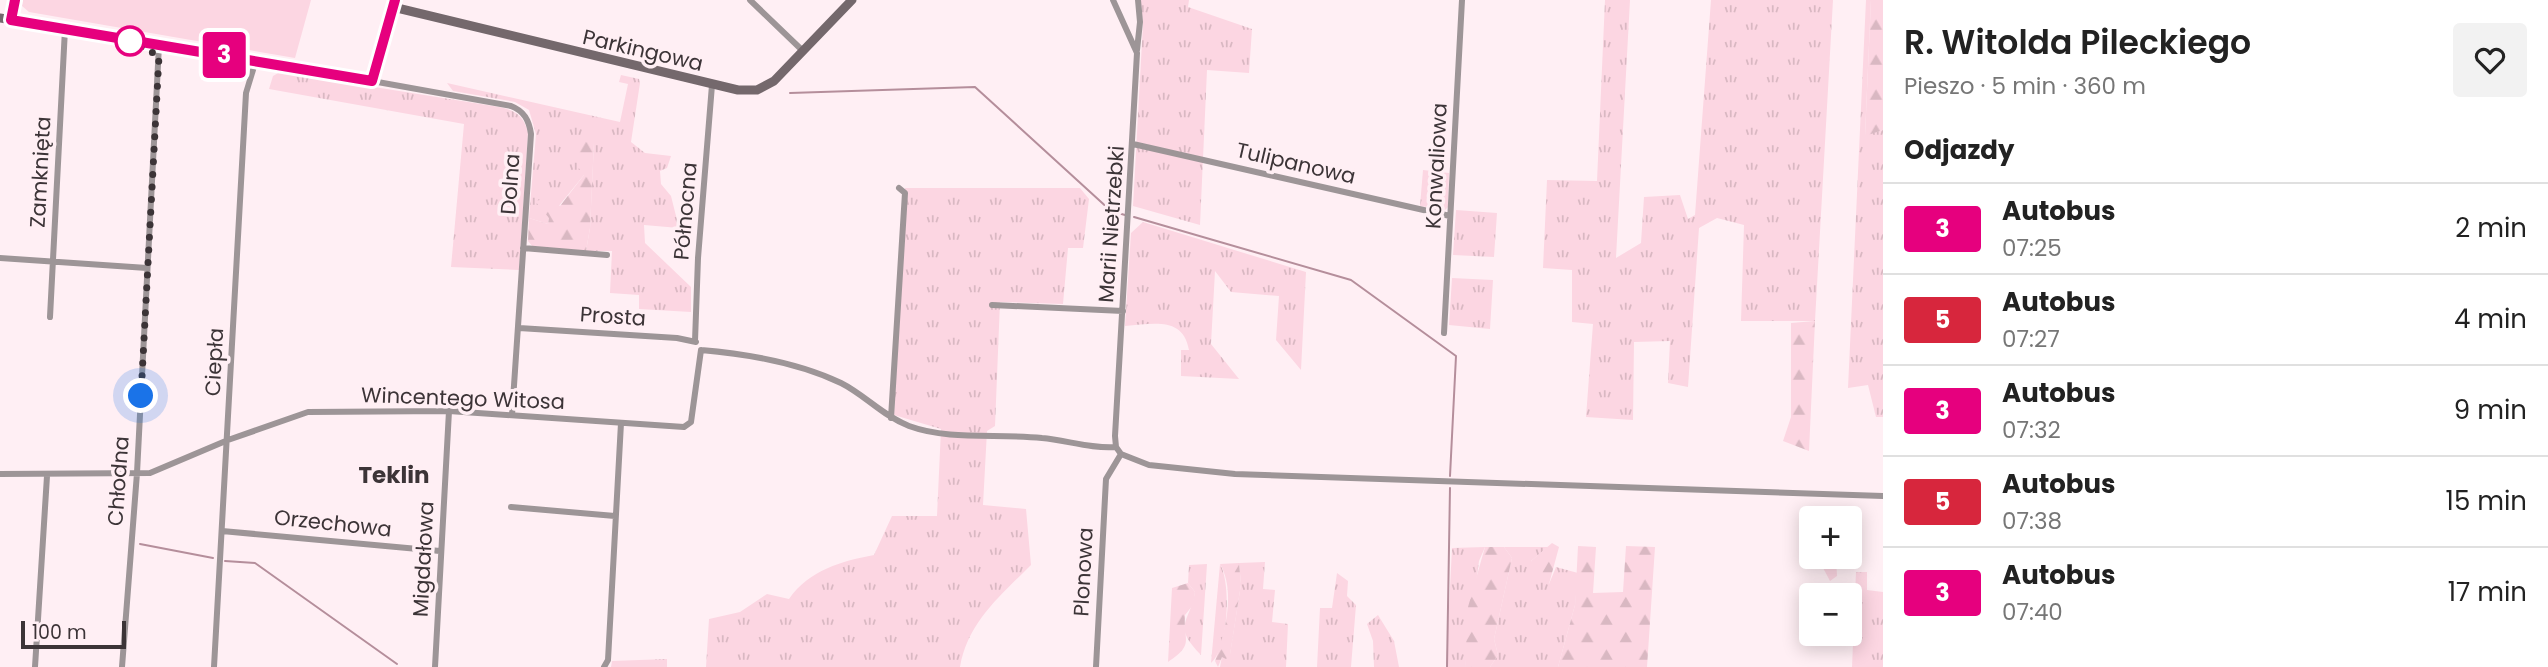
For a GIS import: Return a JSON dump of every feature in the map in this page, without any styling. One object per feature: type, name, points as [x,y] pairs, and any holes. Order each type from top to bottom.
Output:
[{"type":"street","points":[[11,20],[15,0]]},
{"type":"street","points":[[750,0],[803,51]]},
{"type":"street","name":"Parkingowa","points":[[394,4],[712,85],[757,90],[774,81],[852,0]]},
{"type":"street","name":"Marii Nietrzebki","points":[[1113,0],[1137,53],[1116,447]]},
{"type":"street","points":[[1137,53],[1140,22],[1138,0]]},
{"type":"street","name":"Konwaliowa","points":[[1444,333],[1462,0]]},
{"type":"street","points":[[0,24],[0,18],[372,81],[394,4]]},
{"type":"street","name":"Zamknięta","points":[[50,317],[65,29]]},
{"type":"street","name":"Chłodna","points":[[122,667],[137,473],[159,45]]},
{"type":"street","name":"Ciepła","points":[[214,667],[246,93],[256,60]]},
{"type":"street","name":"Dolna","points":[[372,81],[504,104],[522,112],[531,134],[513,415]]},
{"type":"street","name":"Północna","points":[[695,341],[698,258],[712,85]]},
{"type":"street","name":"Tulipanowa","points":[[1133,144],[1450,216]]},
{"type":"street","points":[[891,418],[905,193],[899,188]]},
{"type":"street","points":[[523,248],[607,255]]},
{"type":"street","points":[[0,258],[146,268]]},
{"type":"street","points":[[992,305],[1123,311]]},
{"type":"street","name":"Prosta","points":[[519,328],[695,341]]},
{"type":"street","points":[[695,341],[701,350],[751,355],[816,373],[842,384],[891,418],[910,426],[941,434],[1042,438],[1103,448],[1116,447],[1121,454],[1149,465],[1234,474],[1883,496]]},
{"type":"street","name":"Wincentego Witosa","points":[[0,474],[150,473],[228,440],[308,412],[449,411],[687,426],[701,350]]},
{"type":"street","name":"Migdałowa","points":[[435,667],[449,411]]},
{"type":"street","points":[[605,667],[608,660],[621,423]]},
{"type":"street","name":"Plonowa","points":[[1096,667],[1106,479],[1121,454]]},
{"type":"street","points":[[35,667],[47,475]]},
{"type":"street","points":[[511,507],[615,516]]},
{"type":"street","name":"Orzechowa","points":[[222,531],[440,551]]},
{"type":"green space","points":[[23,0],[311,0],[295,58],[29,12],[22,6]]},
{"type":"green space","points":[[1140,0],[1189,0],[1188,7],[1252,29],[1249,73],[1207,70],[1200,225],[1133,206],[1143,24]]},
{"type":"green space","points":[[1605,0],[1630,0],[1616,258],[1641,243],[1644,197],[1680,195],[1688,219],[1695,215],[1711,0],[1833,0],[1815,321],[1741,321],[1744,225],[1717,218],[1699,228],[1688,387],[1668,383],[1670,341],[1634,342],[1633,420],[1586,417],[1593,324],[1572,322],[1572,270],[1543,268],[1547,180],[1597,181]]},
{"type":"green space","points":[[1866,0],[1871,0],[1865,135],[1883,130],[1883,417],[1876,417],[1868,385],[1848,388]]},
{"type":"green space","points":[[1871,0],[1883,0],[1883,130],[1865,136]]},
{"type":"green space","points":[[280,72],[494,106],[518,115],[526,125],[528,133],[519,270],[451,267],[464,124],[269,89],[273,76]]},
{"type":"green space","points":[[621,75],[639,79],[640,83],[631,142],[645,153],[671,156],[667,168],[660,171],[661,184],[671,196],[679,228],[644,225],[645,243],[691,287],[691,312],[639,309],[639,295],[610,293],[612,251],[586,251],[590,228],[594,142],[584,175],[549,218],[548,224],[529,218],[536,134],[529,110],[515,102],[453,91],[447,83],[620,122],[628,84],[619,82]]},
{"type":"green space","points":[[571,140],[594,142],[590,228],[586,251],[533,247],[528,241],[529,218],[548,224],[549,218],[535,201],[550,198],[560,206],[584,175],[578,167]]},
{"type":"green space","points":[[1423,170],[1449,173],[1448,207],[1445,210],[1420,206]]},
{"type":"green space","points":[[905,188],[1080,188],[1089,199],[1083,248],[1068,248],[1063,304],[1000,302],[995,426],[987,431],[983,505],[1026,509],[1031,565],[997,599],[978,623],[970,636],[960,667],[706,667],[709,619],[740,612],[767,594],[789,599],[806,581],[827,568],[874,555],[892,516],[937,516],[941,429],[894,415]]},
{"type":"green space","points":[[1456,210],[1497,213],[1494,257],[1453,255]]},
{"type":"green space","points":[[1143,222],[1306,272],[1301,370],[1276,340],[1279,296],[1231,292],[1215,271],[1211,344],[1239,379],[1181,376],[1181,350],[1189,350],[1186,339],[1180,332],[1165,324],[1125,326],[1131,233]]},
{"type":"green space","points":[[1452,278],[1493,280],[1490,329],[1449,325]]},
{"type":"green space","points":[[1815,321],[1809,451],[1783,441],[1791,417],[1791,323]]},
{"type":"green space","points":[[1552,543],[1559,547],[1549,584],[1536,578],[1531,561]]},
{"type":"green space","points":[[1578,546],[1596,547],[1593,593],[1623,592],[1626,546],[1655,547],[1647,667],[1558,667],[1575,605]]},
{"type":"green space","points":[[1485,547],[1479,561],[1465,667],[1446,667],[1452,548]]},
{"type":"green space","points":[[1485,547],[1504,547],[1512,558],[1494,639],[1498,655],[1490,667],[1465,667],[1468,607]]},
{"type":"green space","points":[[1504,547],[1548,547],[1531,561],[1549,584],[1556,567],[1578,573],[1575,605],[1558,667],[1490,667],[1498,655],[1494,639],[1512,558]]},
{"type":"green space","points":[[1265,562],[1263,589],[1275,590],[1272,622],[1288,624],[1286,667],[1220,667],[1222,656],[1230,654],[1241,584],[1239,563]]},
{"type":"green space","points":[[1239,563],[1241,584],[1230,655],[1226,659],[1222,657],[1218,667],[1215,661],[1225,625],[1228,599],[1225,575],[1220,564]]},
{"type":"green space","points":[[1207,564],[1201,655],[1187,637],[1185,624],[1195,592],[1188,583],[1189,565]]},
{"type":"green space","points":[[1220,564],[1226,585],[1225,630],[1217,655],[1211,663]]},
{"type":"green space","points":[[1824,569],[1837,569],[1837,576],[1830,581]]},
{"type":"green space","points":[[1856,572],[1867,572],[1867,590],[1883,592],[1883,667],[1852,667],[1853,646],[1862,646],[1862,583],[1856,583]]},
{"type":"green space","points":[[1337,573],[1348,581],[1347,596],[1356,605],[1351,667],[1317,667],[1320,608],[1332,608]]},
{"type":"green space","points":[[1188,583],[1195,592],[1193,605],[1185,615],[1185,646],[1168,662],[1172,588]]},
{"type":"green space","points":[[1378,615],[1394,641],[1399,667],[1374,667],[1373,641],[1367,624]]},
{"type":"green space","points":[[667,659],[667,667],[611,667],[612,661]]},
{"type":"waterway","points":[[790,93],[975,87],[1111,211],[1125,215]]},
{"type":"waterway","points":[[1134,217],[1351,280],[1456,356],[1450,476]]},
{"type":"waterway","points":[[1447,667],[1450,488]]},
{"type":"waterway","points":[[140,544],[213,558]]},
{"type":"waterway","points":[[225,561],[255,563],[397,664]]},
{"type":"bus line","name":"3","points":[[15,0],[11,20],[372,81],[395,0]]},
{"type":"district","name":"Teklin","points":[[394,475]]},
{"type":"route","points":[[130,41],[159,56],[141,396]]}]
